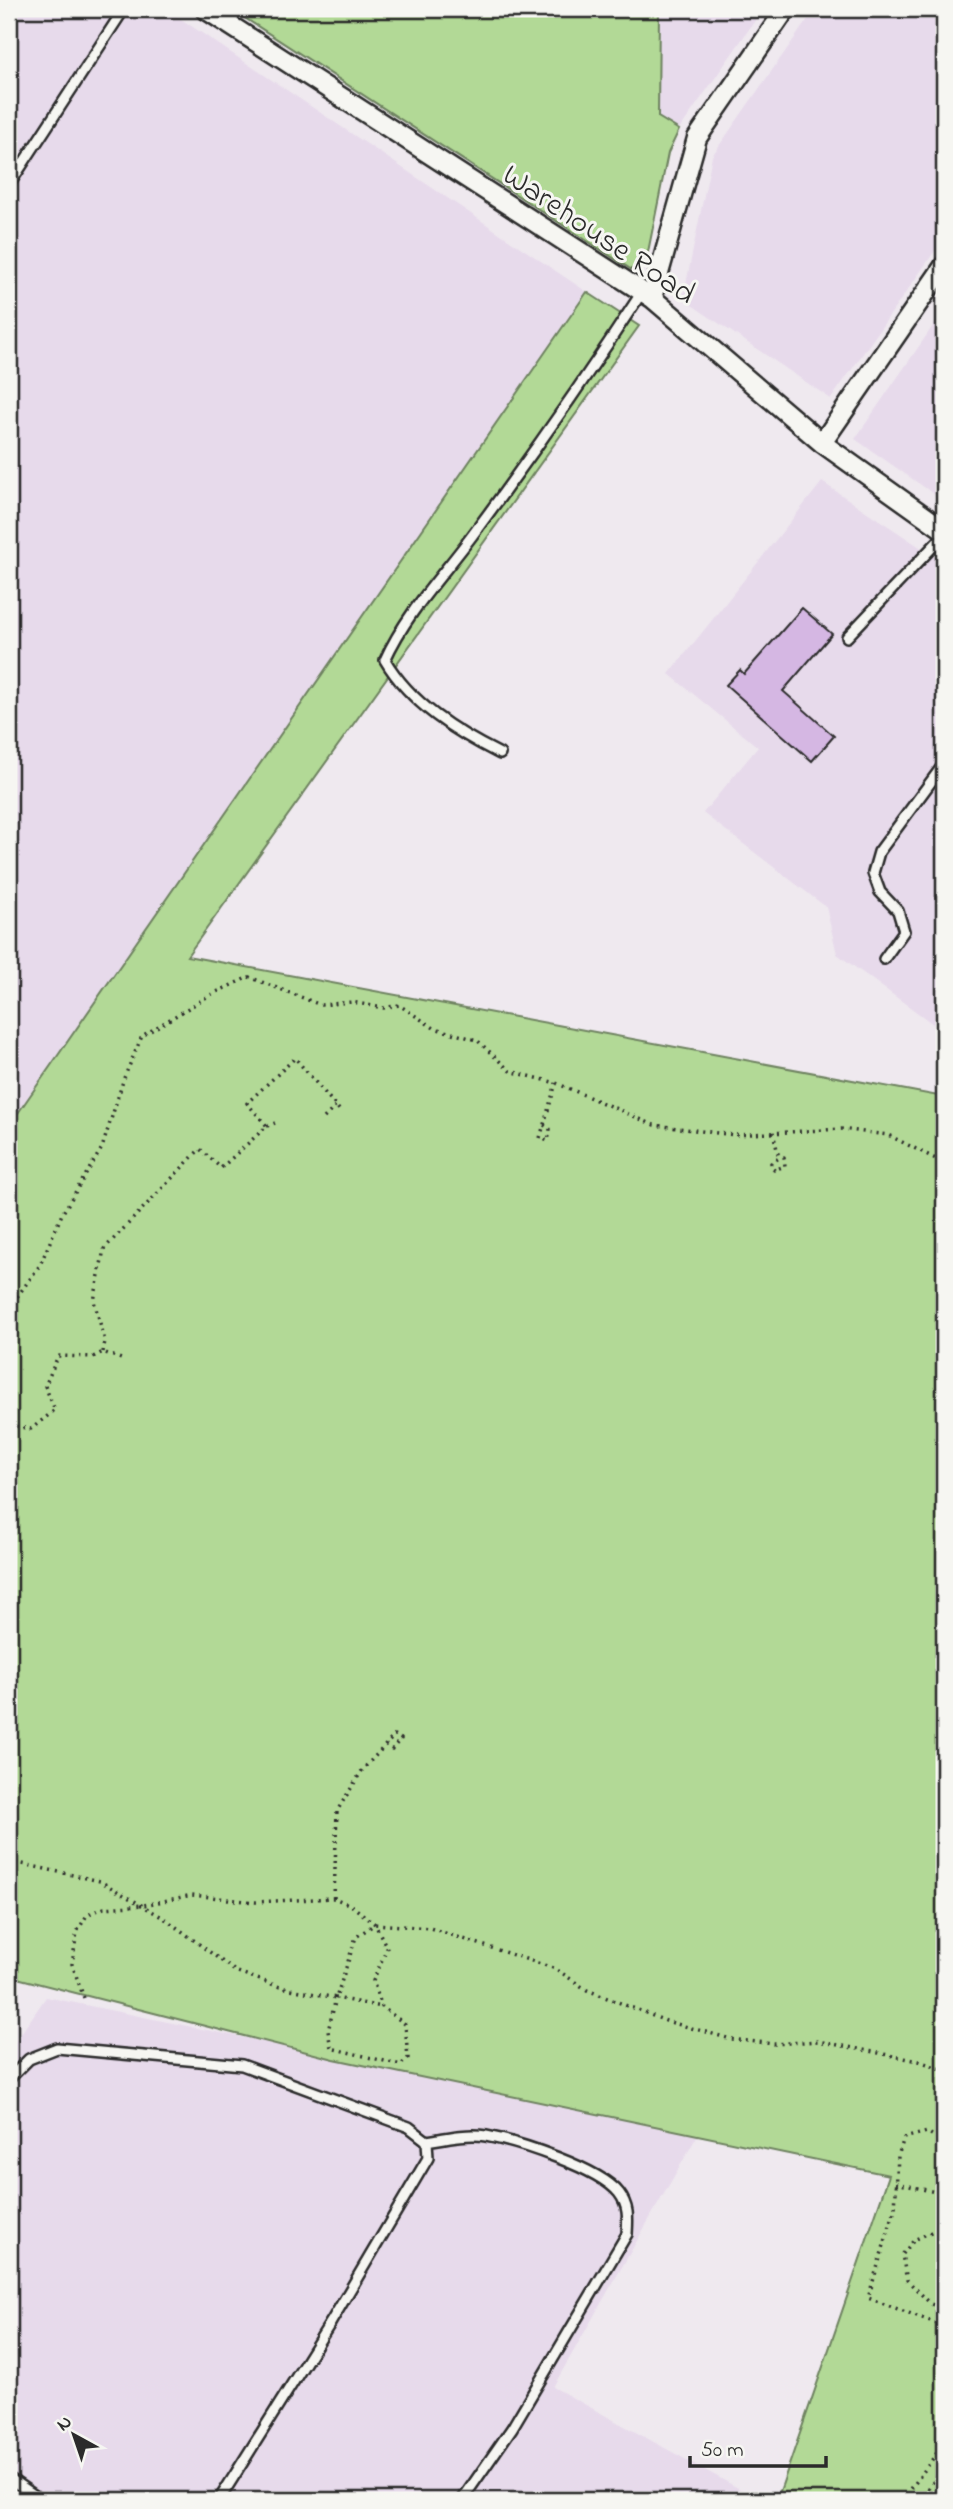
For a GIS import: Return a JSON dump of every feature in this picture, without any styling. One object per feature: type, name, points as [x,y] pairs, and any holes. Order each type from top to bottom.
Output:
[{"type":"street","name":"Warehouse Road","points":[[205,9],[647,295],[822,443],[944,533]]},
{"type":"street","points":[[647,295],[697,138],[786,9]]},
{"type":"street","points":[[822,443],[944,266]]},
{"type":"lane","points":[[9,185],[124,9]]},
{"type":"lane","points":[[500,754],[447,724],[397,681],[385,660],[397,634],[477,530],[647,295]]},
{"type":"lane","points":[[847,637],[944,533]]},
{"type":"lane","points":[[884,959],[904,931],[898,911],[880,892],[873,873],[879,852],[944,764]]},
{"type":"lane","points":[[9,2079],[29,2059],[57,2048],[242,2065],[409,2127],[427,2141],[484,2136],[542,2151],[604,2179],[619,2193],[629,2211],[627,2234],[512,2428],[462,2500]]},
{"type":"lane","points":[[219,2500],[331,2322],[428,2158],[427,2141]]},
{"type":"lane","points":[[9,2478],[41,2500]]},
{"type":"path","points":[[9,1308],[40,1265],[62,1214],[102,1148],[124,1077],[142,1036],[210,995],[249,977],[321,1005],[352,1002],[383,1009],[399,1005],[434,1028],[477,1041],[510,1071],[556,1083],[654,1125],[734,1135],[841,1129],[888,1135],[944,1163]]},
{"type":"path","points":[[267,1126],[247,1103],[300,1054]]},
{"type":"path","points":[[295,1058],[341,1112]]},
{"type":"path","points":[[544,1125],[556,1083]]},
{"type":"path","points":[[324,1118],[336,1106]]},
{"type":"path","points":[[103,1352],[105,1341],[94,1301],[104,1249],[200,1149],[221,1168],[267,1126],[275,1123]]},
{"type":"path","points":[[773,1132],[779,1158]]},
{"type":"path","points":[[9,1425],[31,1429],[55,1410],[45,1386],[58,1356],[93,1357],[103,1352],[121,1359]]},
{"type":"path","points":[[334,1898],[337,1811],[363,1769],[386,1745]]},
{"type":"path","points":[[9,1861],[100,1881],[144,1905],[235,1971],[280,1987],[336,1998],[382,2007],[405,2024],[408,2058],[401,2064],[331,2048],[328,2031],[336,1998],[356,1937],[375,1924],[430,1928],[556,1969],[587,1990],[666,2021],[731,2039],[774,2044],[818,2041],[919,2061],[944,2070]]},
{"type":"path","points":[[84,1998],[72,1964],[77,1932],[87,1915],[104,1908],[144,1905],[192,1895],[255,1902],[334,1898],[351,1905],[375,1924],[387,1948],[373,1980],[382,2007]]},
{"type":"path","points":[[944,2142],[927,2132],[904,2138],[898,2156],[895,2209],[868,2298],[944,2326]]},
{"type":"path","points":[[896,2183],[944,2194]]},
{"type":"path","points":[[944,2226],[914,2240],[902,2255],[907,2280],[931,2304],[944,2309]]},
{"type":"path","points":[[903,2500],[944,2443]]},
{"type":"path","points":[[920,2500],[944,2467]]},
{"type":"shaded area","points":[[9,9],[166,9],[587,292],[9,1126]]},
{"type":"shaded area","points":[[659,9],[763,9],[679,130],[658,117]]},
{"type":"shaded area","points":[[815,9],[944,9],[944,238],[831,399],[683,299],[712,156]]},
{"type":"shaded area","points":[[944,310],[944,501],[855,439]]},
{"type":"shaded area","points":[[822,482],[944,563],[944,1032],[837,954],[826,907],[703,813],[758,747],[669,674]]},
{"type":"shaded area","points":[[46,1997],[700,2131],[553,2387],[760,2500],[9,2500],[9,2051]]},
{"type":"green space","points":[[231,9],[659,9],[658,117],[679,130],[668,153],[647,257],[632,270]]},
{"type":"green space","points":[[587,292],[639,326],[187,956],[944,1097],[944,2500],[777,2500],[889,2175],[334,2059],[9,1976],[9,1126]]},
{"type":"building","points":[[802,608],[832,634],[783,691],[834,736],[812,761],[726,685],[740,670],[744,674]]}]
